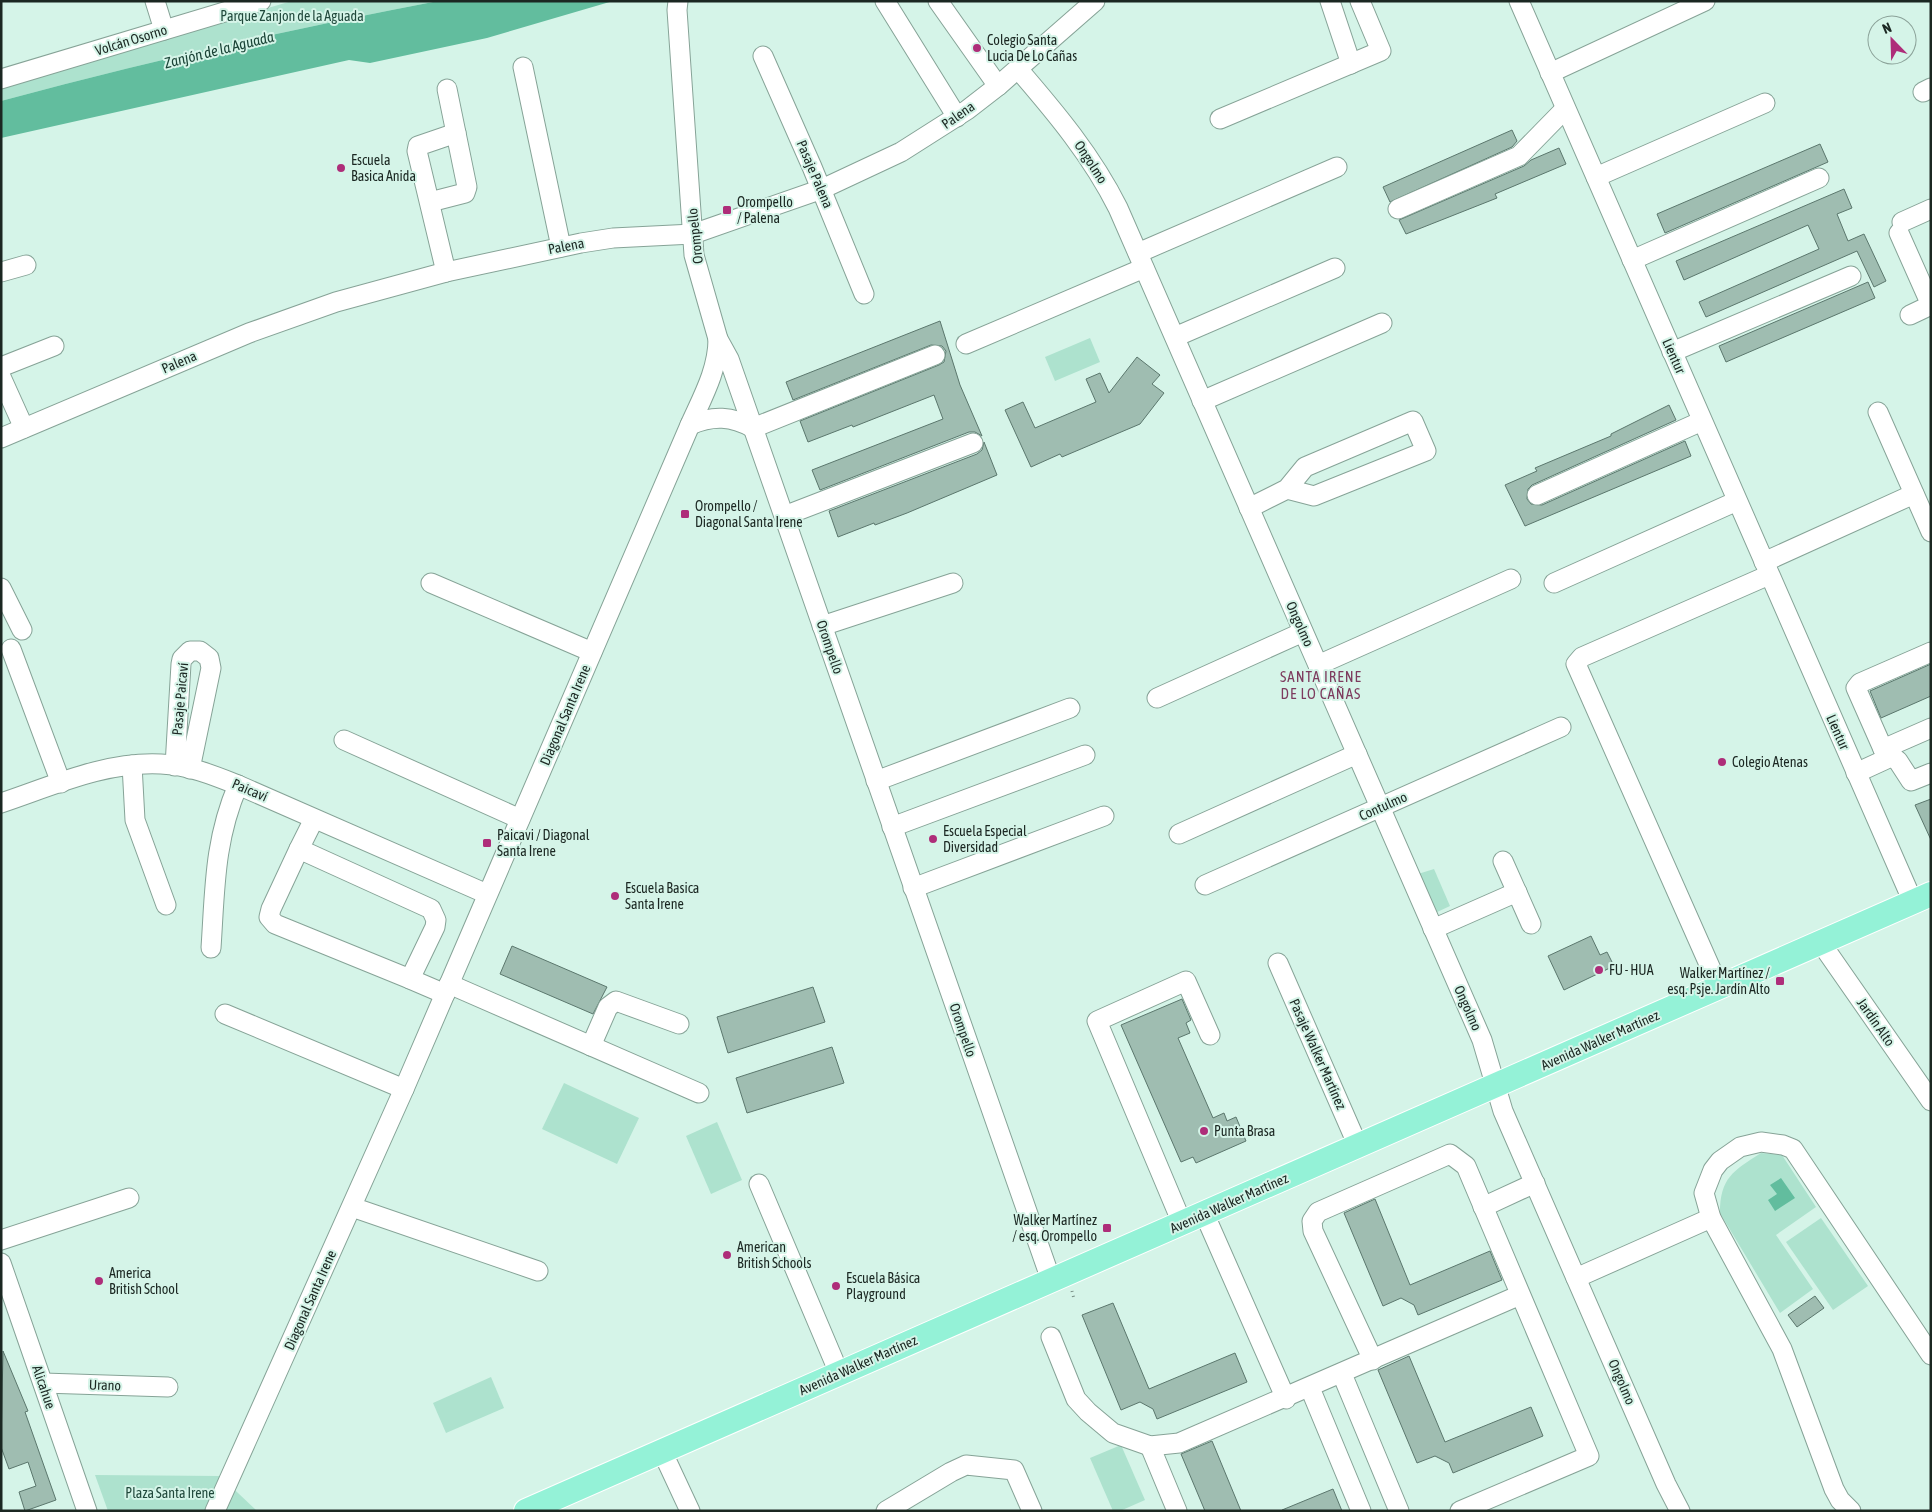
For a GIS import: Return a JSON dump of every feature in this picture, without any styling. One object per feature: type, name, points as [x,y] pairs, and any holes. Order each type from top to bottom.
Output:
[{"type":"main road","name":"Avenida Walker Martínez","points":[[526,1511],[1922,898]]},
{"type":"street","points":[[156,1],[164,30]]},
{"type":"street","name":"Volcán Osorno","points":[[1,79],[261,1]]},
{"type":"street","name":"Orompello","points":[[678,1],[677,10],[694,255],[718,339],[729,359],[1051,1280]]},
{"type":"street","points":[[886,1],[957,117]]},
{"type":"street","points":[[938,1],[998,86]]},
{"type":"street","name":"Palena","points":[[1,438],[284,320],[346,299],[446,272],[561,247],[613,238],[693,234],[822,189],[901,152],[957,117],[998,86],[1095,1]]},
{"type":"street","points":[[1330,1],[1351,64]]},
{"type":"street","points":[[1220,119],[1381,51],[1360,1]]},
{"type":"street","name":"Lientur","points":[[1519,1],[1856,773],[1922,898]]},
{"type":"street","points":[[1550,73],[1705,1]]},
{"type":"street","name":"Pasaje Palena","points":[[763,56],[822,189],[864,294]]},
{"type":"street","points":[[523,67],[561,247]]},
{"type":"street","name":"Ongolmo","points":[[1018,68],[1078,141],[1096,166],[1111,194],[1485,1048],[1504,1111],[1658,1466],[1680,1511]]},
{"type":"street","points":[[430,202],[465,193],[467,187],[447,89]]},
{"type":"street","points":[[1596,177],[1765,103]]},
{"type":"street","points":[[1398,209],[1519,156],[1565,109]]},
{"type":"street","points":[[446,272],[417,151],[418,146],[456,133]]},
{"type":"street","points":[[966,344],[1337,167]]},
{"type":"street","points":[[1632,260],[1819,178]]},
{"type":"street","points":[[1910,314],[1931,305],[1901,227],[1931,209]]},
{"type":"street","points":[[1,272],[26,265]]},
{"type":"street","points":[[1175,337],[1335,268]]},
{"type":"street","points":[[1672,352],[1851,276]]},
{"type":"street","points":[[1202,400],[1382,322]]},
{"type":"street","name":"Diagonal Santa Irene","points":[[216,1511],[404,1089],[690,425],[713,371],[718,352],[718,339]]},
{"type":"street","points":[[1,367],[54,346]]},
{"type":"street","points":[[690,425],[719,417],[734,419],[753,428],[935,355]]},
{"type":"street","points":[[1,377],[24,428]]},
{"type":"street","points":[[1878,412],[1931,532]]},
{"type":"street","points":[[1249,508],[1287,489],[1304,467],[1412,421],[1426,451],[1314,496],[1287,489]]},
{"type":"street","points":[[1537,495],[1702,421]]},
{"type":"street","points":[[784,516],[974,443]]},
{"type":"street","points":[[1719,987],[1576,664],[1582,657],[1767,568],[1914,494]]},
{"type":"street","points":[[1554,583],[1737,501]]},
{"type":"street","points":[[1318,666],[1511,579]]},
{"type":"street","points":[[431,583],[592,652]]},
{"type":"street","points":[[822,626],[953,583]]},
{"type":"street","points":[[1,588],[22,630]]},
{"type":"street","points":[[1157,698],[1303,632]]},
{"type":"street","points":[[12,649],[61,783]]},
{"type":"street","name":"Pasaje Paicaví","points":[[190,651],[200,651],[209,658],[210,668],[183,767],[181,664],[182,659],[190,651]]},
{"type":"street","points":[[1931,652],[1860,683],[1856,688],[1888,753],[1911,781],[1931,774]]},
{"type":"street","points":[[876,781],[1070,708]]},
{"type":"street","name":"Contulmo","points":[[1205,885],[1561,727]]},
{"type":"street","points":[[1856,773],[1931,728]]},
{"type":"street","points":[[344,740],[520,818]]},
{"type":"street","points":[[1179,834],[1357,754]]},
{"type":"street","points":[[892,827],[1085,755]]},
{"type":"street","points":[[132,765],[135,820],[166,905]]},
{"type":"street","name":"Paicaví","points":[[1,803],[93,773],[132,765],[183,767],[238,785],[487,894]]},
{"type":"street","points":[[211,948],[218,845],[229,805],[238,785]]},
{"type":"street","points":[[913,888],[1104,816]]},
{"type":"street","points":[[314,819],[271,909],[269,917],[275,924],[410,979],[447,989],[591,1046],[699,1093]]},
{"type":"street","points":[[299,849],[431,909],[436,920],[435,927],[410,979]]},
{"type":"street","points":[[1503,861],[1531,924]]},
{"type":"street","points":[[1433,929],[1517,892]]},
{"type":"street","name":"Jardín Alto","points":[[1821,943],[1931,1101]]},
{"type":"street","name":"Pasaje Walker Martínez","points":[[1278,963],[1358,1146]]},
{"type":"street","points":[[1182,1223],[1097,1021],[1186,981],[1210,1035]]},
{"type":"street","points":[[591,1046],[608,1007],[616,1001],[678,1024]]},
{"type":"street","points":[[225,1014],[404,1089]]},
{"type":"street","points":[[1851,1511],[1840,1500],[1834,1489],[1782,1349],[1711,1218],[1704,1193],[1707,1181],[1713,1170],[1729,1153],[1750,1143],[1772,1142],[1793,1149],[1931,1355]]},
{"type":"street","points":[[1373,1360],[1313,1231],[1312,1221],[1318,1212],[1450,1154],[1466,1166],[1589,1456],[1460,1511]]},
{"type":"street","points":[[1483,1207],[1535,1183]]},
{"type":"street","points":[[759,1184],[840,1373]]},
{"type":"street","points":[[1,1240],[129,1198]]},
{"type":"street","points":[[352,1207],[538,1272]]},
{"type":"street","points":[[1204,1214],[1286,1399]]},
{"type":"street","points":[[1576,1278],[1711,1218]]},
{"type":"street","name":"Alicahue","points":[[1,1263],[87,1511]]},
{"type":"street","points":[[1050,1337],[1076,1399],[1113,1433],[1150,1446],[1179,1443],[1286,1399],[1520,1295]]},
{"type":"street","points":[[1342,1374],[1399,1511]]},
{"type":"street","name":"Urano","points":[[43,1383],[168,1387]]},
{"type":"street","points":[[1310,1388],[1361,1511]]},
{"type":"street","points":[[1150,1446],[1177,1511]]},
{"type":"street","points":[[662,1451],[690,1511]]},
{"type":"street","points":[[886,1511],[966,1465],[1014,1470],[1032,1511]]},
{"type":"green space","name":"Parque Zanjon de la Aguada","points":[[292,1],[438,1],[218,47],[1,101],[1,85]]},
{"type":"green space","points":[[1090,338],[1100,362],[1055,381],[1045,357]]},
{"type":"green space","points":[[1434,869],[1450,906],[1435,913],[1418,874]]},
{"type":"green space","points":[[564,1083],[639,1118],[617,1164],[542,1129]]},
{"type":"green space","points":[[717,1122],[742,1180],[711,1194],[686,1136]]},
{"type":"green space","points":[[1761,1153],[1782,1155],[1816,1207],[1776,1235],[1813,1289],[1780,1313],[1720,1213],[1722,1191],[1730,1177],[1743,1165]]},
{"type":"green space","points":[[1821,1218],[1868,1286],[1833,1310],[1786,1242]]},
{"type":"green space","points":[[491,1377],[504,1408],[446,1433],[433,1403]]},
{"type":"green space","points":[[1121,1445],[1145,1500],[1120,1511],[1113,1511],[1090,1458]]},
{"type":"green space","name":"Plaza Santa Irene","points":[[95,1475],[220,1476],[257,1511],[108,1511]]},
{"type":"water","name":"Zanjón de la Aguada","points":[[438,1],[613,1],[487,38],[370,63],[349,60],[1,138],[1,101],[218,47]]},
{"type":"water","points":[[1781,1178],[1795,1198],[1775,1211],[1768,1200],[1777,1194],[1770,1185]]},
{"type":"building","points":[[1512,130],[1517,141],[1512,147],[1390,202],[1383,187]]},
{"type":"building","points":[[1820,144],[1828,162],[1665,233],[1657,214]]},
{"type":"building","points":[[1559,148],[1566,164],[1495,194],[1497,198],[1406,234],[1399,220],[1524,166],[1531,160]]},
{"type":"building","points":[[1844,189],[1852,208],[1837,214],[1848,241],[1864,234],[1886,281],[1874,287],[1857,251],[1706,317],[1699,302],[1819,249],[1808,225],[1684,280],[1676,261]]},
{"type":"building","points":[[1868,282],[1875,298],[1726,362],[1719,346]]},
{"type":"building","points":[[940,321],[960,385],[982,436],[975,432],[969,432],[820,490],[812,470],[943,419],[934,395],[853,427],[852,425],[808,442],[800,421],[939,365],[944,362],[946,351],[942,346],[931,345],[793,400],[786,382]]},
{"type":"building","points":[[1137,357],[1160,375],[1152,384],[1164,393],[1140,424],[1062,457],[1060,454],[1031,467],[1005,410],[1023,402],[1035,428],[1096,402],[1086,379],[1100,373],[1109,393]]},
{"type":"building","points":[[1669,405],[1676,420],[1532,485],[1528,489],[1527,499],[1531,504],[1542,505],[1685,441],[1691,456],[1525,526],[1505,485],[1537,471],[1535,468],[1611,436],[1611,434]]},
{"type":"building","points":[[984,442],[997,475],[907,513],[838,537],[829,511],[977,454],[982,450]]},
{"type":"building","points":[[1931,664],[1931,696],[1881,718],[1870,691]]},
{"type":"building","points":[[1931,799],[1931,840],[1915,805]]},
{"type":"building","points":[[1591,936],[1600,955],[1607,952],[1614,966],[1564,990],[1548,956]]},
{"type":"building","points":[[512,946],[607,987],[593,1014],[500,974]]},
{"type":"building","points":[[813,987],[825,1022],[728,1053],[717,1017]]},
{"type":"building","points":[[1182,999],[1191,1020],[1186,1023],[1190,1033],[1178,1038],[1213,1118],[1224,1113],[1227,1121],[1236,1117],[1246,1141],[1196,1163],[1193,1157],[1181,1162],[1121,1025]]},
{"type":"building","points":[[832,1047],[844,1083],[747,1113],[736,1078]]},
{"type":"building","points":[[1375,1199],[1410,1285],[1490,1251],[1502,1280],[1418,1315],[1414,1305],[1401,1298],[1383,1306],[1344,1213]]},
{"type":"building","points":[[1815,1296],[1824,1308],[1797,1327],[1788,1315]]},
{"type":"building","points":[[1113,1303],[1149,1389],[1235,1353],[1247,1382],[1157,1419],[1153,1409],[1140,1402],[1121,1410],[1082,1315]]},
{"type":"building","points":[[3,1351],[28,1411],[25,1412],[56,1500],[25,1511],[19,1492],[36,1486],[28,1462],[9,1469],[1,1447]]},
{"type":"building","points":[[1409,1356],[1445,1442],[1531,1407],[1543,1436],[1453,1473],[1449,1463],[1435,1456],[1417,1463],[1378,1370]]},
{"type":"building","points":[[1212,1441],[1241,1511],[1205,1511],[1181,1454]]},
{"type":"building","points":[[1333,1489],[1342,1511],[1282,1511],[1282,1510]]},
{"type":"place","name":"Colegio Santa Lucia De Lo Cañas","points":[[977,48]]},
{"type":"place","name":"Escuela Basica Anida","points":[[341,168]]},
{"type":"place","name":"Orompello / Palena","points":[[727,210]]},
{"type":"place","name":"Orompello / Diagonal Santa Irene","points":[[685,514]]},
{"type":"place","name":"Colegio Atenas","points":[[1722,762]]},
{"type":"place","name":"Escuela Especial Diversidad","points":[[933,839]]},
{"type":"place","name":"Paicavi / Diagonal Santa Irene","points":[[487,843]]},
{"type":"place","name":"Escuela Basica Santa Irene","points":[[615,896]]},
{"type":"place","name":"FU - HUA","points":[[1599,970]]},
{"type":"place","name":"Walker Martínez / esq. Psje. Jardín Alto","points":[[1780,981]]},
{"type":"place","name":"Punta Brasa","points":[[1204,1131]]},
{"type":"place","name":"Walker Martínez / esq. Orompello","points":[[1107,1228]]},
{"type":"place","name":"American British Schools","points":[[727,1255]]},
{"type":"place","name":"America British School","points":[[99,1281]]},
{"type":"place","name":"Escuela Básica Playground","points":[[836,1286]]},
{"type":"district","name":"SANTA IRENE DE LO CAÑAS","points":[[1321,686]]}]
